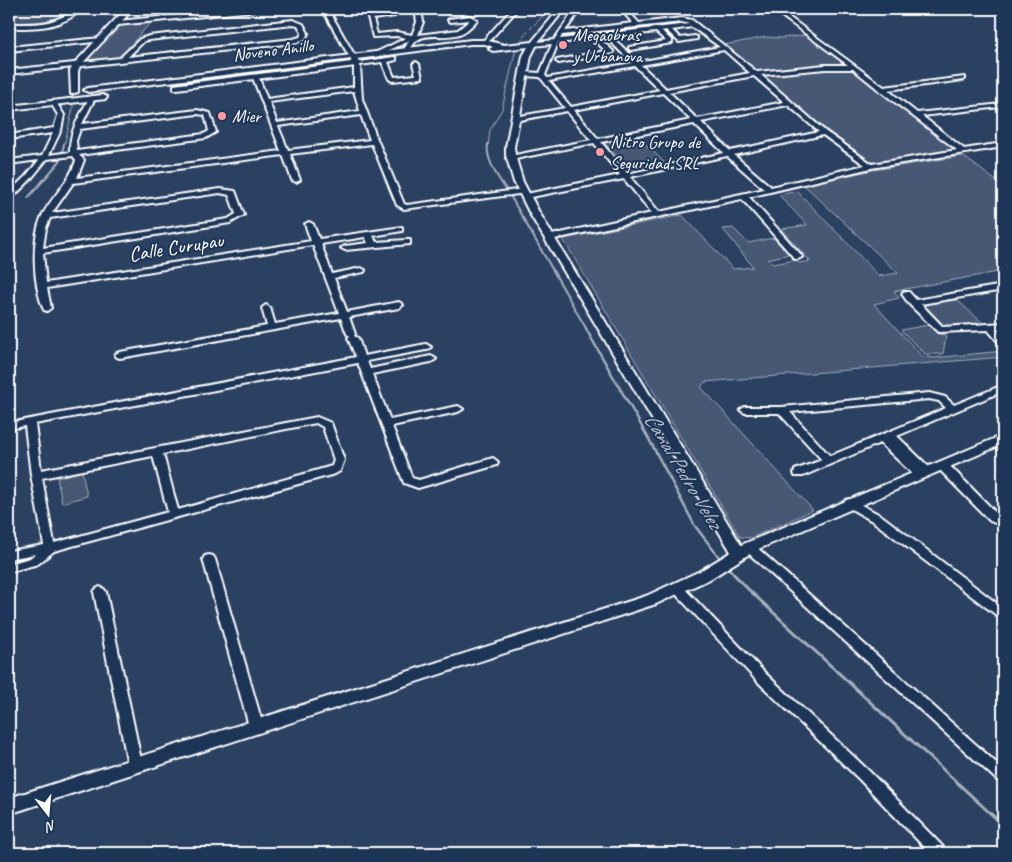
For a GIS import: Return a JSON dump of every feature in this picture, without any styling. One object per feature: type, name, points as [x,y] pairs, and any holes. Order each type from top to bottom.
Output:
[{"type":"street","points":[[9,26],[44,26],[68,17],[79,9]]},
{"type":"street","points":[[76,96],[74,71],[77,65],[129,9]]},
{"type":"street","points":[[118,22],[253,9]]},
{"type":"street","points":[[324,9],[358,68],[356,89],[363,112],[403,206],[499,194],[522,193],[624,176],[824,132]]},
{"type":"street","points":[[406,51],[420,22],[418,9]]},
{"type":"street","points":[[484,42],[515,9]]},
{"type":"street","points":[[562,9],[529,44],[510,158],[522,193],[740,553],[1003,777]]},
{"type":"street","points":[[543,77],[560,33],[578,9]]},
{"type":"street","points":[[623,9],[637,24]]},
{"type":"street","points":[[631,9],[646,24]]},
{"type":"street","points":[[775,9],[855,67],[962,151]]},
{"type":"street","points":[[393,15],[370,18],[375,36],[396,34],[414,36],[460,32],[474,20],[470,18],[451,20]]},
{"type":"street","points":[[560,33],[637,24],[690,21],[725,48],[788,103],[870,166]]},
{"type":"street","points":[[9,72],[77,65],[294,41],[303,38],[305,33],[300,24],[293,22],[149,38],[142,40],[122,60]]},
{"type":"street","points":[[529,44],[693,25]]},
{"type":"street","points":[[626,26],[632,33]]},
{"type":"street","points":[[668,29],[678,40],[695,38]]},
{"type":"street","points":[[631,48],[670,42],[658,30]]},
{"type":"street","points":[[379,53],[414,36]]},
{"type":"street","points":[[608,36],[729,154],[770,190]]},
{"type":"street","points":[[559,61],[611,52],[594,37]]},
{"type":"street","points":[[9,49],[101,40]]},
{"type":"street","name":"Noveno Anillo","points":[[90,94],[352,56],[484,42],[506,47]]},
{"type":"street","name":"Noveno Anillo","points":[[462,44],[480,50],[529,44]]},
{"type":"street","points":[[524,74],[543,77],[636,64],[725,48]]},
{"type":"street","points":[[356,64],[394,59]]},
{"type":"street","points":[[385,60],[392,80],[420,77],[416,64]]},
{"type":"street","name":"Noveno Anillo","points":[[90,94],[256,78],[356,64]]},
{"type":"street","points":[[515,119],[755,74],[825,67],[855,67]]},
{"type":"street","points":[[543,77],[657,214]]},
{"type":"street","points":[[256,78],[296,180]]},
{"type":"street","points":[[881,89],[963,78]]},
{"type":"street","points":[[265,101],[356,89]]},
{"type":"street","points":[[9,100],[90,94],[77,127],[71,153]]},
{"type":"street","points":[[9,108],[54,103],[65,97]]},
{"type":"street","points":[[9,196],[12,190],[32,175],[46,157],[58,130],[61,115],[54,103]]},
{"type":"street","points":[[510,158],[788,103]]},
{"type":"street","points":[[914,115],[1000,105]]},
{"type":"street","points":[[9,162],[206,136],[213,132],[208,114],[197,112],[77,127]]},
{"type":"street","points":[[274,125],[363,112]]},
{"type":"street","points":[[9,137],[58,130]]},
{"type":"street","points":[[73,181],[375,140]]},
{"type":"street","points":[[550,238],[744,196],[870,166],[1003,145]]},
{"type":"street","points":[[48,308],[39,272],[38,251],[46,216],[73,181],[80,160],[71,153]]},
{"type":"street","points":[[38,251],[230,221],[240,215],[232,193],[220,191],[46,216]]},
{"type":"street","points":[[744,196],[798,257]]},
{"type":"street","points":[[309,224],[352,336],[368,372],[408,480],[418,484],[493,462]]},
{"type":"street","name":"Calle Curupau","points":[[42,286],[399,229]]},
{"type":"street","points":[[368,234],[373,245]]},
{"type":"street","points":[[345,248],[407,242]]},
{"type":"street","points":[[329,277],[361,270]]},
{"type":"street","points":[[913,303],[1003,287]]},
{"type":"street","points":[[906,294],[941,330],[1002,328]]},
{"type":"street","points":[[120,355],[398,305]]},
{"type":"street","points":[[266,308],[272,328]]},
{"type":"street","points":[[990,327],[1003,342]]},
{"type":"street","points":[[9,426],[426,348]]},
{"type":"street","points":[[368,372],[431,359]]},
{"type":"street","points":[[799,473],[998,390]]},
{"type":"street","points":[[745,410],[782,410],[929,396],[942,400],[953,409]]},
{"type":"street","points":[[388,424],[458,409]]},
{"type":"street","points":[[782,410],[828,460]]},
{"type":"street","points":[[9,555],[34,549],[50,549],[338,470],[339,460],[327,424],[317,420],[36,475]]},
{"type":"street","points":[[30,422],[36,475],[50,549]]},
{"type":"street","points":[[886,437],[923,472]]},
{"type":"street","points":[[9,806],[651,600],[678,589],[740,553],[850,503],[1003,439]]},
{"type":"street","points":[[156,451],[174,514]]},
{"type":"street","points":[[942,465],[994,518],[1003,522]]},
{"type":"street","points":[[850,503],[878,519],[1003,614]]},
{"type":"street","points":[[9,568],[34,561],[50,549]]},
{"type":"street","points":[[209,560],[256,726]]},
{"type":"street","points":[[678,589],[761,677],[864,775],[939,853]]},
{"type":"street","points":[[100,592],[135,765]]},
{"type":"shaded area","points":[[9,9],[76,9],[53,23],[36,26],[9,24]]},
{"type":"shaded area","points":[[153,20],[117,60],[85,61],[124,23]]},
{"type":"shaded area","points":[[621,28],[626,31],[565,39],[561,35]]},
{"type":"shaded area","points":[[810,35],[955,150],[872,163],[828,131],[724,45],[766,37],[781,38]]},
{"type":"shaded area","points":[[638,137],[664,162],[629,169],[604,143]]},
{"type":"shaded area","points":[[963,156],[1003,186],[1003,271],[894,291],[899,298],[874,304],[922,356],[933,358],[1003,351],[1003,357],[705,382],[701,387],[813,510],[751,538],[740,537],[563,239],[682,215],[733,269],[753,267],[723,229],[733,228],[748,243],[773,238],[790,254],[767,259],[773,264],[795,260],[799,263],[810,261],[781,229],[807,225],[779,195],[797,191],[879,276],[898,273],[804,185],[873,170]]},
{"type":"shaded area","points":[[957,300],[985,325],[941,327],[921,305]]},
{"type":"shaded area","points":[[928,325],[938,334],[946,335],[943,354],[925,354],[901,330]]},
{"type":"shaded area","points":[[82,471],[87,496],[62,503],[57,478]]},
{"type":"waterway","name":"Canal Pedro Velez","points":[[488,146],[490,130],[502,109],[516,48],[526,33],[550,9]]},
{"type":"waterway","points":[[64,146],[73,108],[72,93]]},
{"type":"waterway","points":[[28,198],[60,161],[64,144]]},
{"type":"waterway","name":"Canal Pedro Velez","points":[[488,146],[489,157],[494,170],[587,330]]},
{"type":"waterway","name":"Canal Pedro Velez","points":[[586,329],[650,441],[695,526],[722,561]]},
{"type":"waterway","name":"Canal Pedro Velez","points":[[727,567],[749,590],[1003,825]]},
{"type":"place","name":"Megaobras y Urbanova","points":[[563,45]]},
{"type":"place","name":"Mier","points":[[222,116]]},
{"type":"place","name":"Nitro Grupo de Seguridad SRL","points":[[600,152]]}]
